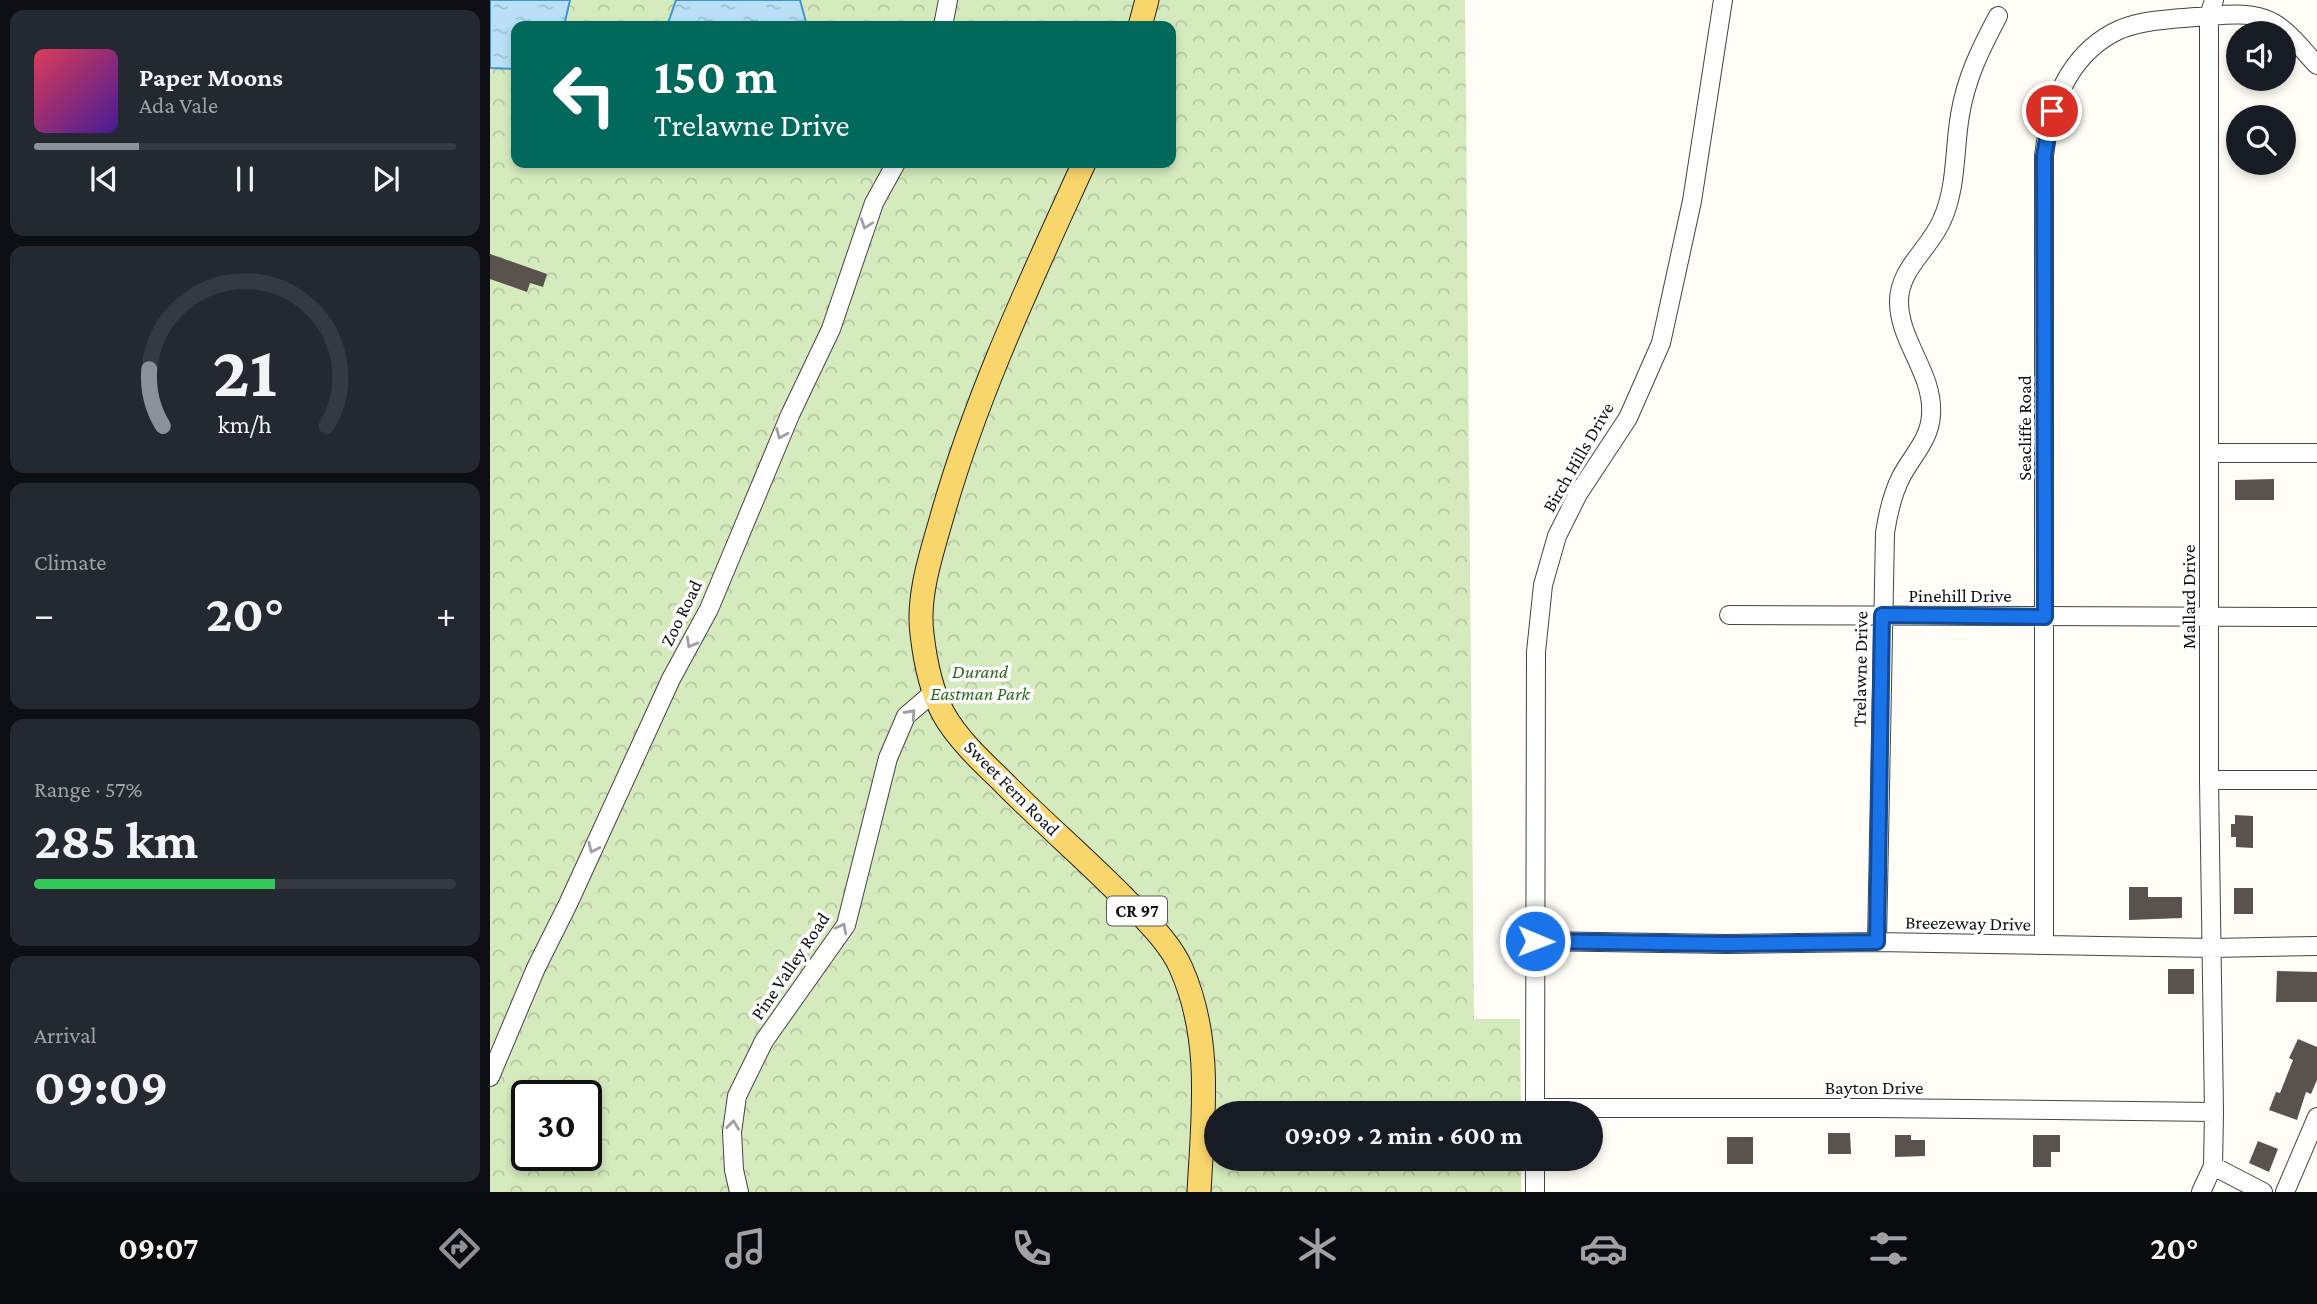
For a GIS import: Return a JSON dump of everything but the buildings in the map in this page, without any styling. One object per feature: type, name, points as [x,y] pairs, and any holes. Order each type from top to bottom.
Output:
[{"type":"main road","points":[[1141,21],[1147,0]]},
{"type":"main road","name":"Sweet Fern Road","points":[[1082,168],[981,396],[931,555],[923,593],[921,632],[934,692],[944,715],[979,759],[1140,913],[1180,965],[1198,1015],[1204,1058],[1199,1192]]},
{"type":"street","points":[[944,21],[948,0]]},
{"type":"street","name":"Birch Hills Drive","points":[[1535,1101],[1536,652],[1544,585],[1558,536],[1578,494],[1628,418],[1661,343],[1689,220],[1723,0]]},
{"type":"street","name":"Seacliffe Road","points":[[2044,945],[2044,156],[2052,111],[2070,72],[2084,54],[2102,39],[2144,23],[2212,8],[2266,19],[2277,25],[2317,65]]},
{"type":"street","name":"Mallard Drive","points":[[2201,1192],[2213,1166],[2214,1112],[2209,780],[2212,8]]},
{"type":"street","name":"Trelawne Drive","points":[[1877,942],[1882,615],[1888,515],[1901,478],[1930,428],[1931,415],[1927,382],[1900,313],[1901,286],[1933,236],[1947,207],[1965,90],[1977,55],[1998,16]]},
{"type":"street","name":"Zoo Road","points":[[490,1077],[531,978],[671,679],[709,609],[790,415],[831,329],[874,203],[893,168]]},
{"type":"street","points":[[2210,453],[2317,453]]},
{"type":"street","name":"Pinehill Drive","points":[[1729,615],[2317,617]]},
{"type":"street","name":"Pine Valley Road","points":[[739,1192],[734,1170],[732,1132],[737,1096],[764,1041],[846,925],[888,758],[906,716],[934,692]]},
{"type":"street","points":[[2209,780],[2317,780]]},
{"type":"street","name":"Breezeway Drive","points":[[1535,941],[1727,944],[1877,942],[2212,948],[2317,946]]},
{"type":"street","name":"Bayton Drive","points":[[1603,1110],[1877,1108],[2214,1112]]},
{"type":"street","points":[[2285,1192],[2317,1117]]},
{"type":"street","points":[[2213,1166],[2263,1192]]},
{"type":"street","points":[[1535,1171],[1535,1192]]},
{"type":"green space","name":"Durand Eastman Park","points":[[490,0],[1465,0],[1474,1019],[1520,1019],[1521,1101],[1204,1101],[1204,1171],[1521,1171],[1521,1192],[490,1192]]},
{"type":"water","points":[[490,0],[570,0],[565,21],[511,21],[511,69],[490,68]]},
{"type":"water","points":[[676,0],[800,0],[806,21],[669,21]]},
{"type":"route","points":[[1535,941],[1727,944],[1877,942],[1882,615],[2045,617],[2044,156],[2052,111]]}]
